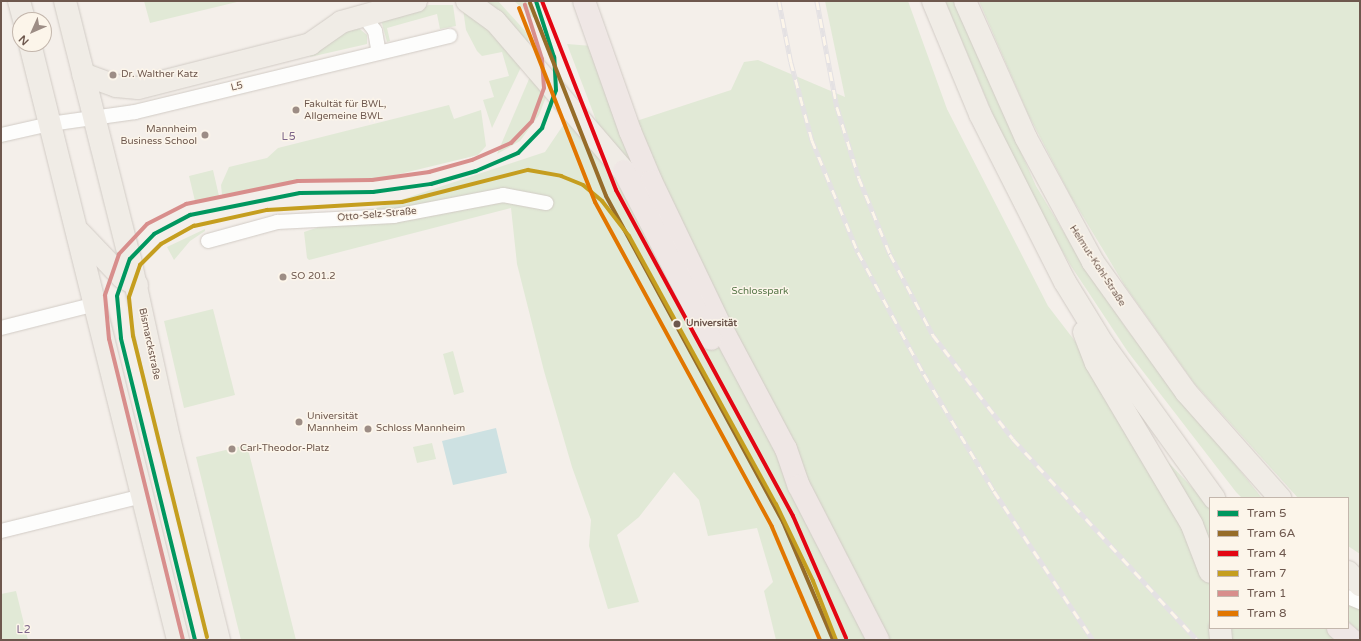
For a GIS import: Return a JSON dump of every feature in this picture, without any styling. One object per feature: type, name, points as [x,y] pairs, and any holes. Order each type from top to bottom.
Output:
[{"type":"highway","points":[[584,1],[638,154],[722,327],[786,449],[799,486]]},
{"type":"highway","points":[[624,171],[764,435],[799,486],[878,640]]},
{"type":"highway","points":[[1339,629],[1352,640]]},
{"type":"main road","points":[[19,1],[22,12]]},
{"type":"main road","name":"Bismarckstraße","points":[[65,1],[137,286],[169,438],[220,640]]},
{"type":"main road","points":[[84,74],[116,86],[138,88],[310,44],[341,22],[416,1]]},
{"type":"main road","points":[[467,1],[494,21],[624,171]]},
{"type":"main road","points":[[933,1],[980,114],[1065,282],[1103,344],[1213,497]]},
{"type":"main road","name":"Helmut-Kohl-Straße","points":[[965,1],[1026,138],[1093,262],[1186,392],[1279,497]]},
{"type":"main road","points":[[32,52],[96,304],[178,640]]},
{"type":"main road","points":[[77,230],[122,277],[137,286]]},
{"type":"main road","points":[[1065,282],[1096,363],[1192,525],[1209,569]]},
{"type":"main road","points":[[1349,572],[1360,585]]},
{"type":"main road","points":[[1220,629],[1221,640]]},
{"type":"street","points":[[363,15],[375,31],[379,53]]},
{"type":"street","name":"L5","points":[[1,135],[50,124],[135,112],[450,36]]},
{"type":"street","name":"Otto-Selz-Straße","points":[[208,240],[277,222],[394,216],[503,195],[546,203]]},
{"type":"street","points":[[1,328],[96,304]]},
{"type":"street","points":[[1,531],[142,496]]},
{"type":"street","points":[[1349,571],[1360,574]]},
{"type":"street","points":[[1349,597],[1360,602]]},
{"type":"green space","points":[[144,1],[241,1],[150,23]]},
{"type":"green space","points":[[483,1],[498,1],[527,33],[530,51]]},
{"type":"green space","points":[[514,1],[531,1],[536,14],[533,18]]},
{"type":"green space","name":"Schlosspark","points":[[825,1],[908,1],[947,109],[1048,306],[1168,462],[1209,505],[1209,629],[1330,629],[1341,640],[776,640],[764,591],[773,582],[757,528],[708,536],[699,500],[674,472],[639,517],[617,535],[639,602],[608,609],[589,546],[591,520],[572,467],[544,371],[517,264],[511,208],[309,260],[307,258],[304,232],[545,152],[570,115],[601,133],[567,44],[592,46],[621,126],[731,90],[744,62],[758,60],[845,97]]},
{"type":"green space","points":[[945,1],[954,1],[1036,186],[1080,259],[1128,331],[1261,497],[1241,497],[1236,492],[1128,352],[1071,266],[1019,176]]},
{"type":"green space","points":[[979,1],[1360,1],[1360,554],[1349,547],[1349,497],[1297,497],[1194,383],[1125,286],[1070,195],[1028,114]]},
{"type":"green space","points":[[429,5],[453,5],[456,26],[440,29],[437,14],[387,28],[390,41],[387,42],[380,16]]},
{"type":"green space","points":[[463,9],[476,18],[523,63],[492,128],[483,100],[494,97],[489,81],[509,76],[502,52],[482,56],[477,51],[466,30]]},
{"type":"green space","points":[[355,25],[367,35],[367,44],[310,57],[310,53]]},
{"type":"green space","points":[[532,72],[548,92],[539,115],[520,141],[497,154]]},
{"type":"green space","points":[[449,105],[454,119],[481,110],[486,146],[478,155],[383,178],[297,180],[222,195],[221,185],[229,167],[267,158],[278,148]]},
{"type":"green space","points":[[213,170],[219,196],[195,201],[189,176]]},
{"type":"green space","points":[[205,229],[205,231],[190,241],[174,260],[167,247]]},
{"type":"green space","points":[[213,309],[235,395],[184,408],[164,321]]},
{"type":"green space","points":[[453,351],[464,392],[454,395],[443,354]]},
{"type":"green space","points":[[432,443],[436,459],[417,463],[413,447]]},
{"type":"green space","points":[[247,445],[296,640],[241,640],[196,457]]},
{"type":"green space","points":[[16,591],[28,640],[1,640],[1,594]]},
{"type":"green space","points":[[1349,604],[1360,609],[1360,632],[1349,622]]},
{"type":"shaded area","points":[[496,428],[507,473],[453,485],[442,441]]},
{"type":"railway","points":[[779,1],[791,62],[812,140],[858,252],[924,374],[994,491],[1093,640]]},
{"type":"railway","points":[[817,1],[837,107],[859,178],[890,254],[933,335],[1013,439],[1197,640]]},
{"type":"tram line","name":"5","points":[[195,640],[121,338],[117,296],[130,259],[154,234],[190,215],[300,193],[373,192],[431,184],[476,171],[518,153],[542,128],[556,90],[554,57],[536,1]]},
{"type":"tram line","name":"4","points":[[542,1],[616,190],[793,516],[846,638]]},
{"type":"tram line","name":"6A","points":[[530,3],[606,196],[783,522],[833,640]]},
{"type":"tram line","name":"1","points":[[183,640],[109,339],[105,295],[119,254],[147,224],[186,204],[298,181],[372,180],[429,172],[472,160],[511,143],[532,121],[544,88],[542,59],[525,5]]},
{"type":"tram line","name":"8","points":[[519,8],[595,202],[772,527],[820,640]]},
{"type":"tram line","name":"7","points":[[207,637],[133,336],[129,297],[140,265],[161,244],[194,226],[267,210],[402,202],[528,170],[561,176],[583,185],[602,201],[629,236],[776,504],[813,581],[836,640]]},
{"type":"place","name":"Dr. Walther Katz","points":[[113,75]]},
{"type":"place","name":"Fakultät für BWL, Allgemeine BWL","points":[[296,110]]},
{"type":"place","name":"Mannheim Business School","points":[[205,135]]},
{"type":"place","name":"SO 201.2","points":[[283,277]]},
{"type":"place","name":"Universität","points":[[677,324]]},
{"type":"place","name":"Universität Mannheim","points":[[299,422]]},
{"type":"place","name":"Schloss Mannheim","points":[[368,429]]},
{"type":"place","name":"Carl-Theodor-Platz","points":[[232,449]]},
{"type":"district","name":"L5","points":[[289,137]]},
{"type":"district","name":"L2","points":[[24,630]]}]
